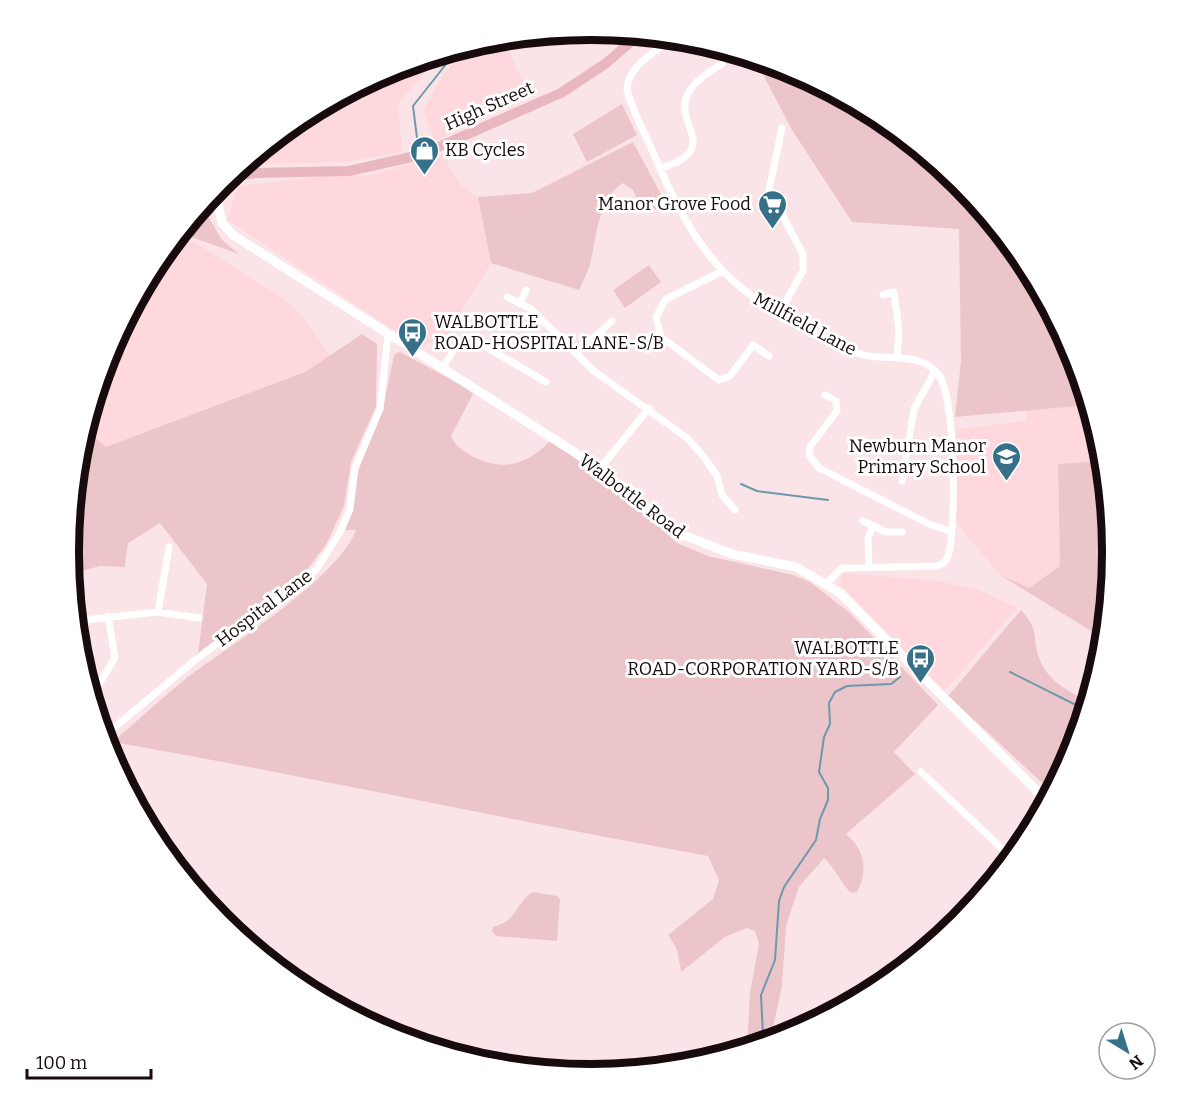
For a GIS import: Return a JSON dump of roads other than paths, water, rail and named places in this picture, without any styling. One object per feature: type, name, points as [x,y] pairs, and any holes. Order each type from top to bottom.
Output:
[{"type":"main road","name":"High Street","points":[[246,174],[349,171],[420,155],[561,93],[614,57],[630,43]]},
{"type":"street","name":"Millfield Lane","points":[[664,46],[636,68],[627,83],[629,98],[660,169],[689,227],[723,271],[756,301],[779,315],[860,354],[912,360],[935,371]]},
{"type":"street","points":[[660,169],[683,159],[691,152],[693,140],[685,111],[687,95],[696,80],[722,64]]},
{"type":"street","points":[[779,315],[804,265],[803,254],[769,190],[782,128]]},
{"type":"street","name":"Walbottle Road","points":[[217,202],[222,223],[233,235],[599,470],[686,538],[732,554],[796,567],[826,584],[852,603],[1041,795]]},
{"type":"street","points":[[723,271],[706,282],[666,299],[656,317],[661,337],[713,378],[719,380],[730,376],[753,345],[769,357]]},
{"type":"street","points":[[521,302],[526,290]]},
{"type":"street","points":[[883,295],[894,292],[898,307],[897,357]]},
{"type":"street","points":[[507,297],[531,309],[594,371],[649,408],[687,438],[717,476],[722,495],[735,510]]},
{"type":"street","points":[[578,353],[612,321]]},
{"type":"street","name":"Hospital Lane","points":[[111,730],[194,661],[316,570],[340,532],[350,509],[355,468],[380,409],[388,335]]},
{"type":"street","points":[[442,369],[458,343],[474,340],[546,382]]},
{"type":"street","points":[[826,584],[842,568],[938,566],[945,562],[949,554],[951,531],[951,425],[942,382],[935,371],[914,409],[902,481]]},
{"type":"street","points":[[825,395],[836,401],[837,411],[810,447],[809,455],[819,468],[930,525],[951,531]]},
{"type":"street","points":[[599,470],[649,408]]},
{"type":"street","points":[[863,521],[886,532],[902,532]]},
{"type":"street","points":[[869,568],[868,538],[873,526]]},
{"type":"street","points":[[158,612],[169,548]]},
{"type":"street","points":[[83,620],[158,612],[199,618]]},
{"type":"street","points":[[97,688],[115,658],[108,616]]},
{"type":"street","points":[[921,772],[1006,852]]},
{"type":"waterway","points":[[418,146],[413,106],[449,61]]},
{"type":"waterway","points":[[741,484],[757,491],[828,500]]},
{"type":"waterway","points":[[1010,672],[1078,706]]},
{"type":"waterway","points":[[763,1034],[761,995],[775,960],[779,901],[784,887],[816,840],[820,819],[828,800],[828,788],[819,772],[824,737],[830,724],[829,703],[835,692],[847,686],[891,684],[900,677]]},
{"type":"place","name":"KB Cycles","points":[[424,176]]},
{"type":"place","name":"Manor Grove Food","points":[[772,230]]},
{"type":"place","name":"WALBOTTLE ROAD-HOSPITAL LANE-S/B","points":[[413,358]]},
{"type":"place","name":"Newburn Manor Primary School","points":[[1007,482]]},
{"type":"place","name":"WALBOTTLE ROAD-CORPORATION YARD-S/B","points":[[920,684]]}]
